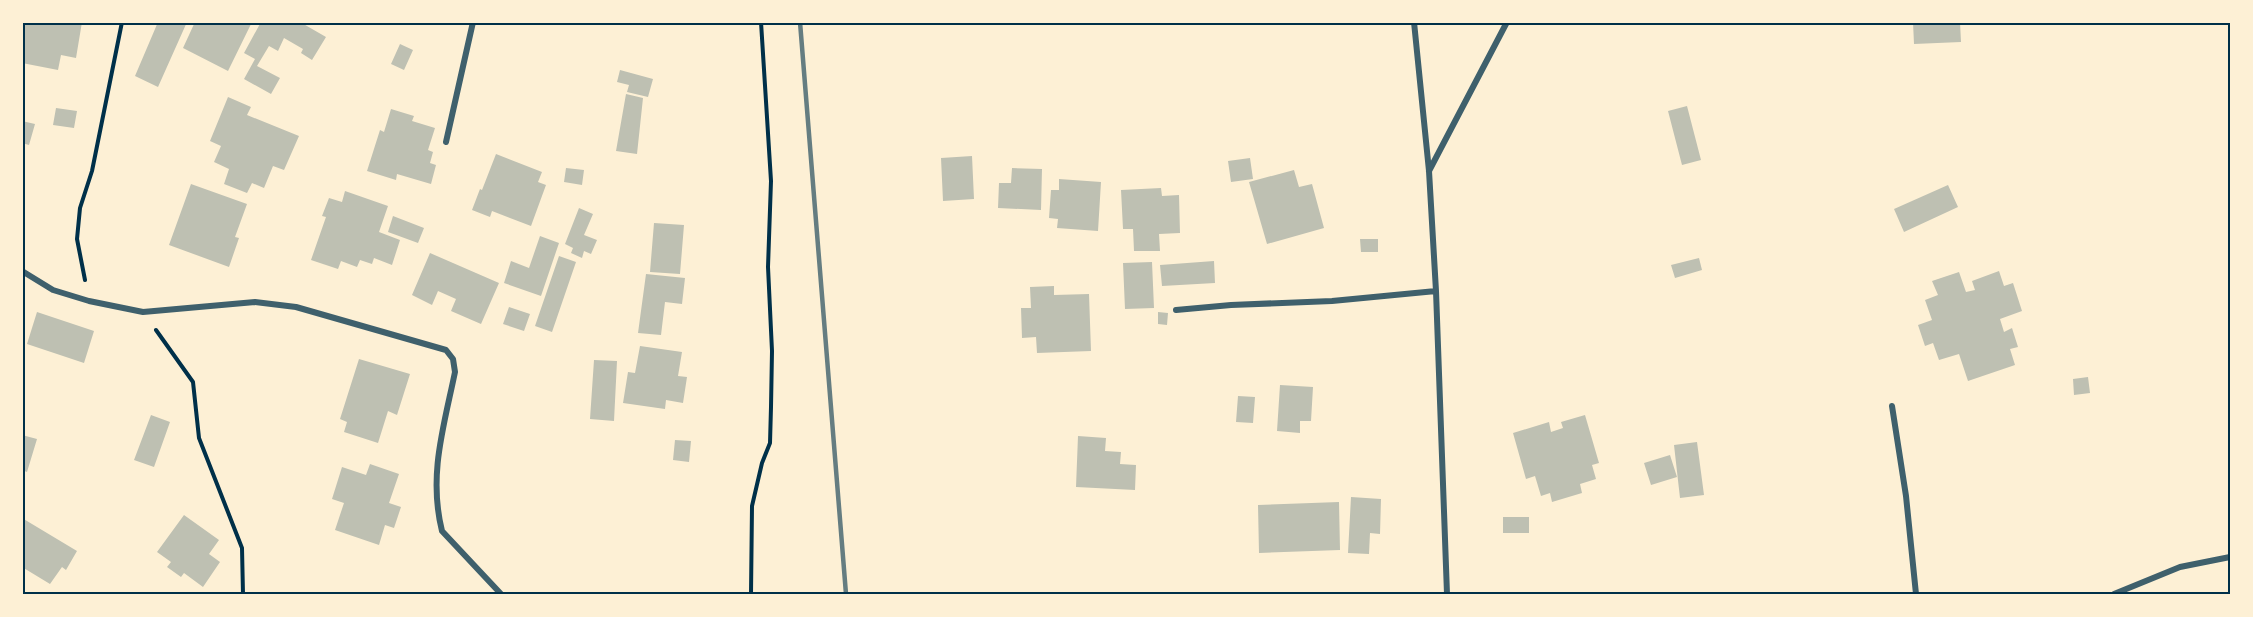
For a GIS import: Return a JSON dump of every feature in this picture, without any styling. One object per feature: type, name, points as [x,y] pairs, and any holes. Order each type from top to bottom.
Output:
[{"type":"street","points":[[446,142],[472,22]]},
{"type":"street","points":[[1414,22],[1429,171],[1436,291],[1447,594]]},
{"type":"street","points":[[1429,171],[1507,22]]},
{"type":"street","points":[[22,271],[53,290],[89,301],[142,312],[255,302],[296,307],[446,350],[453,359],[455,372],[436,464],[438,518],[442,531],[501,594]]},
{"type":"street","points":[[1176,310],[1231,305],[1332,301],[1436,291]]},
{"type":"street","points":[[1892,406],[1906,496],[1916,594]]},
{"type":"street","points":[[2114,594],[2180,567],[2230,557]]},
{"type":"path","points":[[89,301],[78,238],[80,208],[92,171],[122,22]]},
{"type":"path","points":[[751,594],[752,506],[762,463],[770,443],[772,385],[768,267],[771,180],[761,22]]},
{"type":"path","points":[[142,312],[193,382],[199,438],[242,548],[243,594]]},
{"type":"building","points":[[22,22],[82,22],[76,58],[61,55],[58,70],[22,63]]},
{"type":"building","points":[[158,22],[187,22],[158,87],[135,76]]},
{"type":"building","points":[[195,22],[252,22],[228,71],[183,48]]},
{"type":"building","points":[[261,22],[300,22],[326,37],[312,60],[301,53],[303,49],[284,38],[278,51],[269,46],[257,66],[280,78],[271,94],[244,79],[255,59],[244,53]]},
{"type":"building","points":[[1913,22],[1960,22],[1961,42],[1914,44]]},
{"type":"building","points":[[400,44],[413,50],[404,70],[391,64]]},
{"type":"building","points":[[620,70],[653,79],[648,97],[627,92],[629,85],[617,82]]},
{"type":"building","points":[[626,94],[643,98],[637,154],[616,151]]},
{"type":"building","points":[[228,97],[251,107],[247,115],[299,136],[284,170],[273,166],[264,188],[252,183],[247,193],[224,184],[229,169],[214,162],[221,146],[210,141]]},
{"type":"building","points":[[1687,106],[1701,160],[1682,165],[1668,111]]},
{"type":"building","points":[[56,108],[77,111],[74,128],[53,125]]},
{"type":"building","points":[[391,109],[414,116],[412,121],[435,128],[428,150],[433,152],[430,163],[436,165],[431,184],[397,174],[396,180],[367,171],[380,130],[384,132]]},
{"type":"building","points":[[22,121],[35,124],[29,145],[22,143]]},
{"type":"building","points":[[496,154],[542,172],[538,182],[546,185],[531,226],[492,211],[490,217],[472,210]]},
{"type":"building","points":[[972,156],[974,199],[943,201],[941,158]]},
{"type":"building","points":[[1250,158],[1253,179],[1231,182],[1228,161]]},
{"type":"building","points":[[566,168],[584,170],[582,185],[564,182]]},
{"type":"building","points":[[1012,168],[1042,169],[1041,210],[998,208],[999,183],[1011,183]]},
{"type":"building","points":[[1294,170],[1299,187],[1312,184],[1324,228],[1267,244],[1249,182]]},
{"type":"building","points":[[1059,179],[1101,182],[1098,231],[1057,228],[1058,219],[1049,218],[1051,190],[1059,190]]},
{"type":"building","points":[[191,184],[247,204],[235,237],[239,238],[229,267],[169,245]]},
{"type":"building","points":[[1948,185],[1958,207],[1904,232],[1894,209]]},
{"type":"building","points":[[1161,188],[1162,196],[1179,195],[1180,233],[1159,234],[1160,251],[1134,251],[1133,229],[1123,229],[1121,190]]},
{"type":"building","points":[[345,191],[388,206],[379,232],[400,240],[392,265],[374,258],[372,264],[360,260],[357,267],[341,261],[338,269],[311,260],[326,217],[322,216],[329,198],[342,202]]},
{"type":"building","points":[[579,208],[593,214],[584,235],[597,240],[591,254],[584,251],[582,258],[571,253],[573,248],[565,244]]},
{"type":"building","points":[[393,216],[424,228],[418,243],[388,232]]},
{"type":"building","points":[[654,223],[684,225],[680,274],[650,272]]},
{"type":"building","points":[[540,236],[559,243],[541,296],[504,283],[511,261],[529,268]]},
{"type":"building","points":[[1360,239],[1378,239],[1378,252],[1361,252]]},
{"type":"building","points":[[430,253],[499,283],[481,324],[451,311],[456,299],[438,291],[432,305],[412,295]]},
{"type":"building","points":[[559,256],[576,262],[552,332],[535,326]]},
{"type":"building","points":[[1699,258],[1702,270],[1675,278],[1671,265]]},
{"type":"building","points":[[1214,261],[1215,283],[1162,286],[1160,265]]},
{"type":"building","points":[[1152,262],[1154,308],[1125,309],[1123,263]]},
{"type":"building","points":[[1999,271],[2004,286],[2013,283],[2022,311],[2000,319],[2004,332],[2012,328],[2018,347],[2010,349],[2015,365],[1968,381],[1959,354],[1939,360],[1933,343],[1925,346],[1918,325],[1932,320],[1925,300],[1938,295],[1932,281],[1959,272],[1966,292],[1975,290],[1972,281]]},
{"type":"building","points":[[646,274],[685,278],[682,304],[665,302],[661,335],[638,333]]},
{"type":"building","points":[[1054,286],[1054,295],[1089,294],[1091,351],[1037,353],[1036,337],[1022,338],[1021,308],[1031,308],[1030,287]]},
{"type":"building","points":[[509,307],[530,314],[524,331],[503,324]]},
{"type":"building","points":[[37,312],[94,331],[84,363],[27,344]]},
{"type":"building","points":[[1158,312],[1168,313],[1167,325],[1158,324]]},
{"type":"building","points":[[640,346],[682,352],[678,376],[687,377],[683,403],[666,400],[665,409],[623,403],[628,372],[635,373]]},
{"type":"building","points":[[359,359],[410,374],[397,415],[388,411],[378,443],[344,432],[347,422],[340,419]]},
{"type":"building","points":[[594,360],[617,361],[614,421],[590,419]]},
{"type":"building","points":[[2088,377],[2090,393],[2074,395],[2073,379]]},
{"type":"building","points":[[1280,385],[1313,387],[1311,421],[1300,421],[1300,433],[1277,431]]},
{"type":"building","points":[[1238,396],[1255,397],[1253,423],[1236,422]]},
{"type":"building","points":[[151,415],[170,422],[154,467],[134,460]]},
{"type":"building","points":[[1585,415],[1599,463],[1592,465],[1596,479],[1580,484],[1582,493],[1552,502],[1550,493],[1541,496],[1535,476],[1526,479],[1513,433],[1549,422],[1551,432],[1563,428],[1561,422]]},
{"type":"building","points":[[22,435],[37,439],[27,472],[22,470]]},
{"type":"building","points":[[1078,436],[1106,438],[1105,451],[1121,452],[1120,464],[1136,465],[1135,490],[1076,487]]},
{"type":"building","points":[[675,440],[691,441],[689,462],[673,460]]},
{"type":"building","points":[[1697,442],[1704,495],[1680,498],[1674,445]]},
{"type":"building","points":[[1670,455],[1677,477],[1651,485],[1644,463]]},
{"type":"building","points":[[370,464],[399,474],[389,503],[401,507],[394,528],[385,525],[379,545],[335,530],[344,503],[332,499],[342,467],[366,475]]},
{"type":"building","points":[[1351,497],[1381,499],[1380,534],[1370,533],[1369,554],[1348,553]]},
{"type":"building","points":[[1339,502],[1340,550],[1259,553],[1258,505]]},
{"type":"building","points":[[184,515],[219,540],[209,554],[220,562],[203,587],[184,573],[181,577],[167,567],[171,562],[157,552]]},
{"type":"building","points":[[1503,517],[1529,517],[1529,533],[1503,533]]},
{"type":"building","points":[[22,518],[77,551],[66,570],[62,567],[50,584],[22,567]]},
{"type":"railway","points":[[800,22],[846,594]]}]
